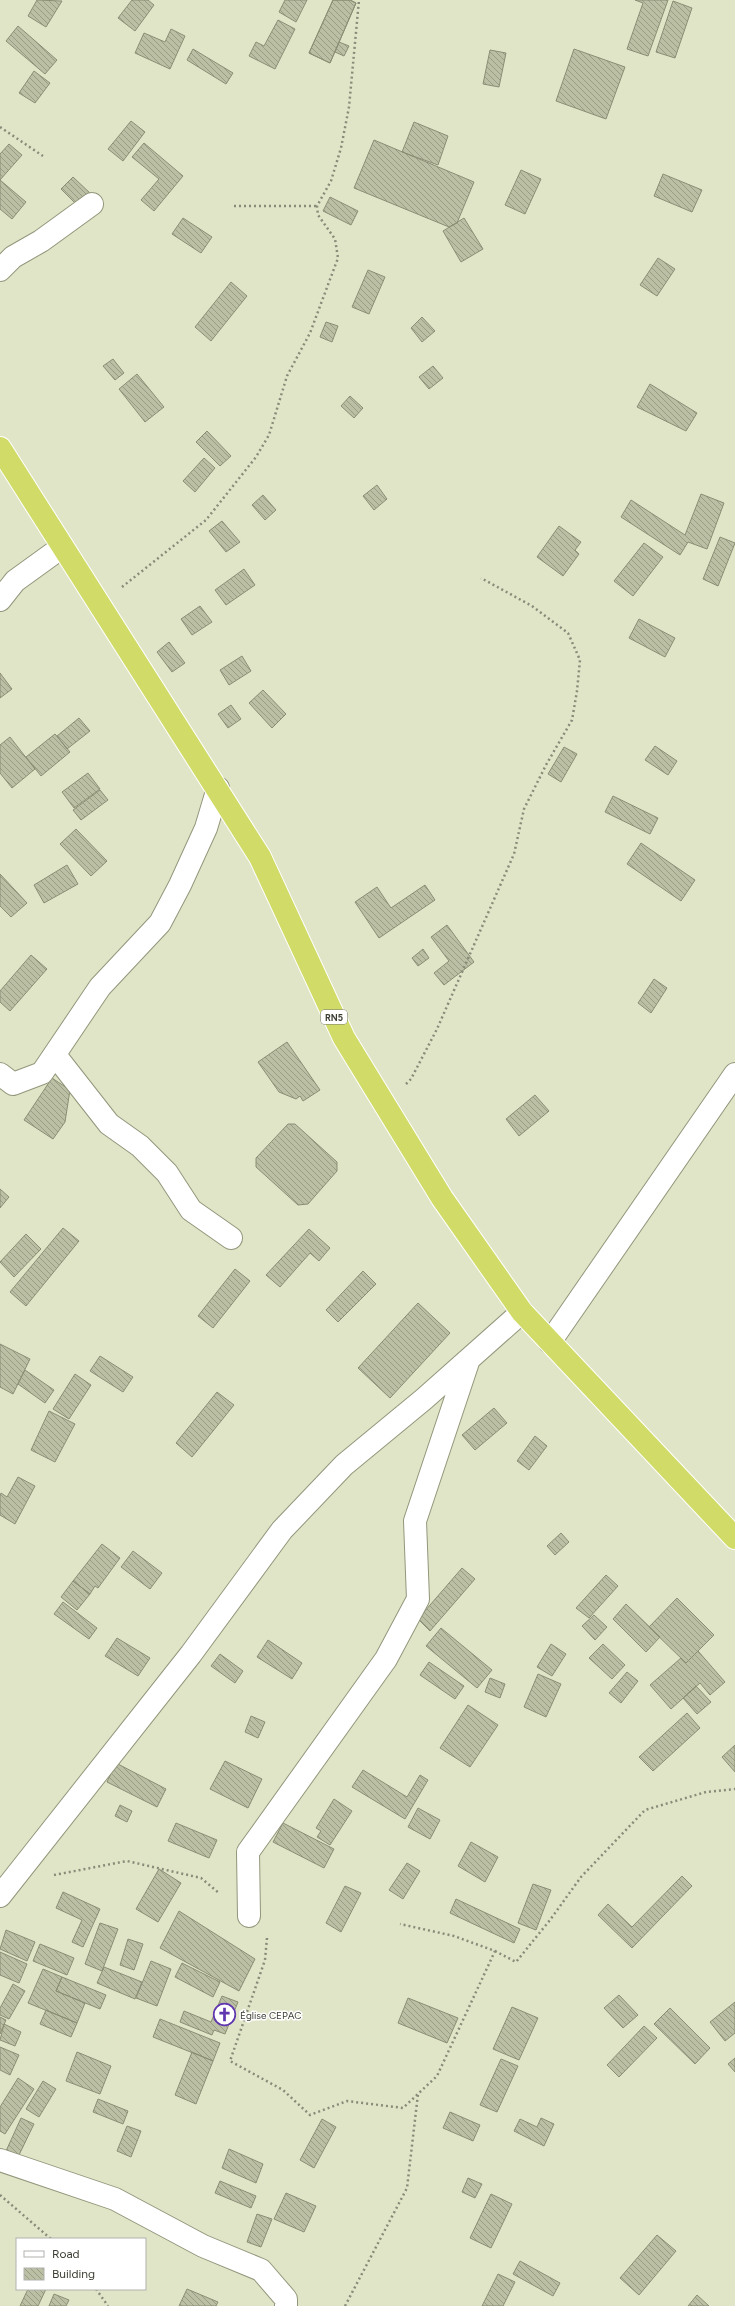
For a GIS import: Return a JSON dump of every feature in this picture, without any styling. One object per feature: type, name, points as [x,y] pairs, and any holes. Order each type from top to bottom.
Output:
[{"type":"highway","name":"RN5","points":[[0,448],[99,606],[218,788],[260,857],[344,1038],[442,1198],[522,1312],[735,1538]]},
{"type":"street","points":[[0,270],[13,256],[41,241],[92,204]]},
{"type":"street","points":[[0,600],[15,581],[62,547]]},
{"type":"street","points":[[0,1074],[13,1084],[42,1073],[100,987],[160,923],[180,885],[206,828],[218,788]]},
{"type":"street","points":[[55,1055],[109,1124],[140,1146],[167,1173],[190,1210],[231,1238]]},
{"type":"street","points":[[550,1342],[735,1074]]},
{"type":"street","points":[[3,1886],[191,1654],[282,1530],[344,1465],[522,1312]]},
{"type":"street","points":[[249,1916],[248,1852],[386,1660],[418,1599],[415,1521],[469,1359]]},
{"type":"street","points":[[0,2160],[115,2199],[202,2246],[261,2270],[286,2299],[286,2306]]},
{"type":"path","points":[[99,606],[206,520],[256,457],[269,435],[287,376],[310,333],[338,258],[335,239],[318,215],[318,206],[331,181],[341,148],[349,107],[359,0]]},
{"type":"path","points":[[0,127],[43,156]]},
{"type":"path","points":[[234,206],[318,206]]},
{"type":"path","points":[[386,1106],[411,1079],[437,1030],[514,854],[524,809],[546,765],[572,720],[578,691],[580,660],[568,633],[532,606],[481,578]]},
{"type":"path","points":[[400,1924],[454,1936],[495,1951],[516,1962],[550,1920],[581,1877],[645,1810],[706,1792],[735,1789]]},
{"type":"path","points":[[52,1875],[127,1861],[201,1878],[268,1931],[265,1960],[230,2061],[283,2090],[310,2115],[347,2101],[403,2108],[437,2076],[495,1951]]},
{"type":"path","points":[[345,2306],[407,2188],[418,2094]]},
{"type":"path","points":[[0,2195],[50,2238]]},
{"type":"path","points":[[97,2290],[108,2306]]},
{"type":"building","points":[[37,0],[62,1],[46,27],[28,16]]},
{"type":"building","points":[[132,0],[148,0],[154,5],[135,31],[118,18]]},
{"type":"building","points":[[285,0],[307,0],[296,22],[279,12]]},
{"type":"building","points":[[333,0],[350,0],[356,3],[330,63],[309,53]]},
{"type":"building","points":[[333,0],[350,0],[356,3],[330,63],[309,53]]},
{"type":"building","points":[[635,0],[668,0],[648,56],[627,49],[643,3]]},
{"type":"building","points":[[673,1],[692,8],[675,58],[656,52]]},
{"type":"building","points":[[278,20],[295,29],[275,69],[249,56],[256,42],[264,46]]},
{"type":"building","points":[[18,26],[57,60],[45,74],[6,41]]},
{"type":"building","points":[[171,29],[185,36],[170,69],[135,53],[144,33],[165,42]]},
{"type":"building","points":[[339,42],[349,46],[344,56],[335,52]]},
{"type":"building","points":[[193,49],[233,73],[226,84],[187,60]]},
{"type":"building","points":[[574,49],[625,67],[606,119],[556,101]]},
{"type":"building","points":[[490,50],[506,53],[499,87],[483,84]]},
{"type":"building","points":[[34,71],[50,83],[35,103],[19,93]]},
{"type":"building","points":[[131,121],[145,132],[123,161],[108,149]]},
{"type":"building","points":[[414,122],[448,136],[438,165],[402,152]]},
{"type":"building","points":[[374,140],[474,182],[457,223],[449,227],[354,188]]},
{"type":"building","points":[[144,143],[183,176],[154,211],[141,200],[159,179],[132,157]]},
{"type":"building","points":[[9,144],[22,155],[0,180],[0,154]]},
{"type":"building","points":[[521,170],[541,179],[525,214],[505,205]]},
{"type":"building","points":[[663,174],[702,190],[692,212],[654,196]]},
{"type":"building","points":[[73,177],[91,194],[78,206],[61,189]]},
{"type":"building","points":[[0,180],[26,202],[12,219],[0,209]]},
{"type":"building","points":[[330,197],[358,211],[351,225],[323,211]]},
{"type":"building","points":[[183,218],[212,237],[201,253],[172,234]]},
{"type":"building","points":[[464,218],[483,249],[461,262],[443,231]]},
{"type":"building","points":[[658,258],[675,269],[657,296],[640,285]]},
{"type":"building","points":[[368,270],[385,277],[369,314],[352,307]]},
{"type":"building","points":[[231,282],[247,296],[211,341],[195,327]]},
{"type":"building","points":[[422,317],[435,331],[422,342],[411,328]]},
{"type":"building","points":[[326,322],[338,326],[332,342],[320,337]]},
{"type":"building","points":[[113,359],[124,373],[115,380],[103,366]]},
{"type":"building","points":[[433,366],[443,378],[429,389],[419,377]]},
{"type":"building","points":[[137,374],[164,407],[145,422],[119,389]]},
{"type":"building","points":[[650,384],[697,413],[686,431],[637,407]]},
{"type":"building","points":[[350,396],[363,408],[354,418],[341,406]]},
{"type":"building","points":[[207,431],[231,456],[220,466],[196,442]]},
{"type":"building","points":[[204,458],[215,468],[195,492],[183,481]]},
{"type":"building","points":[[377,485],[387,499],[374,510],[363,496]]},
{"type":"building","points":[[701,494],[724,503],[707,549],[688,542],[680,555],[621,517],[631,500],[685,535]]},
{"type":"building","points":[[263,495],[276,510],[265,520],[252,505]]},
{"type":"building","points":[[222,521],[240,542],[226,552],[209,531]]},
{"type":"building","points":[[559,526],[581,542],[575,550],[579,554],[563,576],[537,557]]},
{"type":"building","points":[[720,537],[735,543],[718,586],[703,579]]},
{"type":"building","points":[[644,543],[663,557],[633,596],[614,581]]},
{"type":"building","points":[[244,569],[255,585],[226,605],[215,590]]},
{"type":"building","points":[[200,606],[212,622],[192,635],[181,619]]},
{"type":"building","points":[[639,619],[675,638],[665,657],[629,638]]},
{"type":"building","points":[[169,642],[185,663],[172,672],[157,652]]},
{"type":"building","points":[[242,656],[251,671],[229,685],[220,670]]},
{"type":"building","points":[[0,673],[12,689],[0,698]]},
{"type":"building","points":[[263,690],[286,714],[272,728],[249,703]]},
{"type":"building","points":[[231,705],[241,719],[228,728],[218,714]]},
{"type":"building","points":[[79,718],[90,731],[67,749],[57,736]]},
{"type":"building","points":[[55,734],[70,752],[41,776],[26,757]]},
{"type":"building","points":[[10,737],[35,769],[12,788],[0,773],[0,745]]},
{"type":"building","points":[[655,746],[677,761],[668,775],[645,760]]},
{"type":"building","points":[[564,747],[577,754],[561,782],[548,774]]},
{"type":"building","points":[[88,773],[100,789],[74,808],[62,792]]},
{"type":"building","points":[[100,790],[108,800],[81,820],[73,810]]},
{"type":"building","points":[[613,796],[658,818],[650,834],[605,812]]},
{"type":"building","points":[[76,829],[107,861],[91,876],[60,844]]},
{"type":"building","points":[[641,843],[695,880],[681,901],[627,864]]},
{"type":"building","points":[[67,865],[78,884],[44,903],[34,885]]},
{"type":"building","points":[[0,874],[27,903],[11,917],[0,906]]},
{"type":"building","points":[[425,885],[435,900],[379,938],[355,902],[377,887],[391,908]]},
{"type":"building","points":[[447,925],[474,962],[444,985],[434,973],[449,961],[431,937]]},
{"type":"building","points":[[423,949],[429,958],[418,966],[412,958]]},
{"type":"building","points":[[31,955],[47,969],[10,1011],[0,1002],[0,991]]},
{"type":"building","points":[[654,979],[667,988],[651,1013],[638,1003]]},
{"type":"building","points":[[287,1042],[320,1090],[303,1101],[300,1096],[296,1099],[279,1092],[258,1062]]},
{"type":"building","points":[[52,1078],[70,1090],[65,1122],[53,1139],[24,1120]]},
{"type":"building","points":[[535,1095],[549,1111],[519,1136],[506,1119]]},
{"type":"building","points":[[288,1124],[295,1124],[337,1162],[337,1171],[308,1204],[298,1205],[256,1167],[256,1158]]},
{"type":"building","points":[[0,1189],[9,1197],[0,1208]]},
{"type":"building","points":[[63,1228],[79,1241],[26,1306],[10,1292]]},
{"type":"building","points":[[309,1229],[330,1248],[319,1261],[310,1253],[280,1287],[266,1275]]},
{"type":"building","points":[[26,1234],[41,1249],[14,1277],[0,1262]]},
{"type":"building","points":[[235,1269],[250,1281],[213,1328],[198,1316]]},
{"type":"building","points":[[363,1271],[376,1284],[338,1322],[326,1310]]},
{"type":"building","points":[[418,1303],[450,1333],[390,1398],[358,1368]]},
{"type":"building","points":[[0,1344],[30,1359],[13,1394],[0,1387]]},
{"type":"building","points":[[100,1356],[133,1377],[123,1392],[90,1371]]},
{"type":"building","points":[[25,1370],[54,1390],[45,1403],[18,1384]]},
{"type":"building","points":[[75,1374],[91,1385],[69,1419],[53,1409]]},
{"type":"building","points":[[217,1392],[234,1405],[192,1457],[176,1443]]},
{"type":"building","points":[[494,1408],[507,1423],[475,1450],[462,1435]]},
{"type":"building","points":[[49,1411],[75,1424],[55,1462],[31,1450]]},
{"type":"building","points":[[535,1436],[547,1446],[529,1470],[517,1461]]},
{"type":"building","points":[[18,1477],[35,1486],[15,1524],[0,1515],[0,1496],[1,1493],[7,1497]]},
{"type":"building","points":[[561,1533],[569,1542],[555,1555],[547,1546]]},
{"type":"building","points":[[102,1544],[120,1558],[98,1588],[95,1586],[90,1594],[73,1581]]},
{"type":"building","points":[[133,1551],[162,1573],[150,1589],[121,1567]]},
{"type":"building","points":[[462,1568],[475,1579],[430,1631],[418,1619]]},
{"type":"building","points":[[606,1575],[618,1586],[589,1618],[576,1608]]},
{"type":"building","points":[[73,1581],[90,1594],[77,1610],[61,1597]]},
{"type":"building","points":[[677,1598],[714,1635],[686,1663],[649,1627]]},
{"type":"building","points":[[63,1602],[97,1628],[89,1639],[54,1614]]},
{"type":"building","points":[[626,1604],[660,1637],[646,1652],[613,1619]]},
{"type":"building","points":[[594,1615],[607,1627],[595,1640],[582,1626]]},
{"type":"building","points":[[441,1628],[492,1670],[477,1688],[426,1646]]},
{"type":"building","points":[[117,1638],[150,1658],[138,1676],[105,1656]]},
{"type":"building","points":[[268,1640],[302,1663],[292,1679],[257,1657]]},
{"type":"building","points":[[551,1644],[566,1654],[552,1676],[537,1667]]},
{"type":"building","points":[[603,1644],[625,1665],[612,1679],[589,1658]]},
{"type":"building","points":[[698,1651],[725,1682],[710,1695],[700,1683],[671,1709],[650,1685],[681,1658],[686,1663]]},
{"type":"building","points":[[220,1654],[243,1671],[235,1683],[211,1666]]},
{"type":"building","points":[[429,1662],[464,1686],[455,1699],[420,1675]]},
{"type":"building","points":[[627,1672],[638,1681],[621,1703],[609,1693]]},
{"type":"building","points":[[538,1674],[561,1684],[546,1717],[524,1707]]},
{"type":"building","points":[[490,1678],[505,1684],[500,1698],[485,1692]]},
{"type":"building","points":[[696,1686],[711,1702],[697,1714],[683,1698]]},
{"type":"building","points":[[468,1705],[498,1725],[470,1767],[440,1748]]},
{"type":"building","points":[[687,1713],[700,1728],[653,1771],[639,1757]]},
{"type":"building","points":[[251,1716],[265,1722],[258,1738],[245,1732]]},
{"type":"building","points":[[735,1745],[735,1772],[722,1757]]},
{"type":"building","points":[[225,1761],[262,1779],[248,1808],[210,1789]]},
{"type":"building","points":[[116,1763],[166,1789],[157,1807],[107,1782]]},
{"type":"building","points":[[363,1770],[407,1797],[420,1775],[428,1780],[405,1819],[352,1787]]},
{"type":"building","points":[[334,1799],[352,1811],[330,1845],[317,1837],[321,1831],[316,1828]]},
{"type":"building","points":[[120,1805],[132,1811],[127,1822],[115,1816]]},
{"type":"building","points":[[418,1808],[440,1820],[430,1839],[408,1827]]},
{"type":"building","points":[[176,1823],[217,1840],[209,1858],[168,1841]]},
{"type":"building","points":[[283,1823],[334,1849],[324,1868],[273,1842]]},
{"type":"building","points":[[471,1842],[498,1857],[485,1882],[458,1866]]},
{"type":"building","points":[[407,1863],[420,1871],[403,1899],[389,1890]]},
{"type":"building","points":[[159,1869],[181,1883],[158,1922],[136,1909]]},
{"type":"building","points":[[682,1876],[692,1886],[632,1948],[598,1915],[608,1904],[632,1927]]},
{"type":"building","points":[[533,1884],[551,1890],[536,1930],[518,1923]]},
{"type":"building","points":[[345,1886],[361,1893],[341,1932],[326,1923]]},
{"type":"building","points":[[63,1892],[100,1909],[83,1947],[72,1942],[82,1920],[56,1908]]},
{"type":"building","points":[[456,1899],[520,1929],[514,1943],[450,1913]]},
{"type":"building","points":[[179,1911],[255,1959],[239,1991],[160,1948]]},
{"type":"building","points":[[100,1923],[118,1929],[102,1971],[85,1964]]},
{"type":"building","points":[[6,1930],[35,1942],[27,1961],[0,1949]]},
{"type":"building","points":[[128,1939],[143,1944],[134,1970],[120,1965]]},
{"type":"building","points":[[40,1944],[74,1958],[67,1975],[33,1961]]},
{"type":"building","points":[[0,1952],[27,1964],[19,1983],[0,1975]]},
{"type":"building","points":[[151,1961],[171,1969],[157,2006],[136,1998]]},
{"type":"building","points":[[182,1963],[220,1982],[213,1997],[175,1977]]},
{"type":"building","points":[[104,1967],[142,1982],[135,1999],[97,1983]]},
{"type":"building","points":[[43,1969],[62,1977],[56,1991],[85,2003],[77,2023],[28,2003]]},
{"type":"building","points":[[62,1977],[106,1995],[100,2009],[56,1991]]},
{"type":"building","points":[[13,1984],[25,1991],[9,2019],[0,2015],[0,2008]]},
{"type":"building","points":[[619,1995],[638,2015],[623,2028],[604,2008]]},
{"type":"building","points":[[222,1996],[238,2002],[225,2034],[214,2030],[212,2035],[180,2022],[184,2011],[211,2022]]},
{"type":"building","points":[[408,1998],[458,2018],[447,2043],[398,2023]]},
{"type":"building","points":[[735,2002],[735,2033],[725,2041],[710,2022]]},
{"type":"building","points":[[512,2007],[538,2018],[519,2060],[493,2049]]},
{"type":"building","points":[[670,2008],[710,2048],[695,2064],[654,2024]]},
{"type":"building","points":[[46,2010],[77,2023],[71,2037],[40,2024]]},
{"type":"building","points":[[0,2017],[6,2020],[0,2034]]},
{"type":"building","points":[[160,2019],[220,2043],[213,2061],[153,2037]]},
{"type":"building","points":[[4,2024],[21,2032],[15,2046],[0,2040]]},
{"type":"building","points":[[644,2026],[657,2038],[619,2077],[607,2065]]},
{"type":"building","points":[[0,2047],[19,2055],[10,2075],[0,2070]]},
{"type":"building","points":[[77,2052],[111,2066],[100,2094],[66,2081]]},
{"type":"building","points":[[192,2052],[213,2061],[196,2104],[175,2095]]},
{"type":"building","points":[[735,2058],[735,2072],[728,2064]]},
{"type":"building","points":[[501,2059],[518,2066],[497,2112],[480,2105]]},
{"type":"building","points":[[18,2078],[34,2089],[5,2134],[0,2131],[0,2107]]},
{"type":"building","points":[[43,2081],[56,2089],[39,2117],[26,2109]]},
{"type":"building","points":[[98,2099],[128,2111],[123,2124],[93,2112]]},
{"type":"building","points":[[450,2112],[480,2125],[473,2141],[443,2128]]},
{"type":"building","points":[[21,2118],[34,2124],[18,2157],[6,2151]]},
{"type":"building","points":[[541,2118],[554,2124],[544,2146],[514,2131],[520,2119],[537,2127]]},
{"type":"building","points":[[322,2119],[336,2127],[314,2168],[300,2160]]},
{"type":"building","points":[[127,2126],[141,2131],[131,2157],[117,2151]]},
{"type":"building","points":[[229,2149],[263,2164],[256,2183],[222,2168]]},
{"type":"building","points":[[468,2178],[482,2184],[475,2198],[462,2192]]},
{"type":"building","points":[[220,2181],[256,2196],[251,2208],[215,2193]]},
{"type":"building","points":[[286,2193],[316,2206],[304,2232],[274,2219]]},
{"type":"building","points":[[491,2194],[512,2204],[491,2248],[470,2238]]},
{"type":"building","points":[[257,2214],[272,2219],[261,2247],[247,2242]]},
{"type":"building","points":[[657,2235],[676,2251],[639,2295],[620,2278]]},
{"type":"building","points":[[520,2261],[560,2283],[553,2296],[513,2274]]},
{"type":"building","points":[[498,2274],[515,2282],[503,2306],[482,2306]]},
{"type":"building","points":[[187,2289],[218,2302],[216,2306],[179,2306]]},
{"type":"building","points":[[28,2290],[46,2290],[38,2306],[20,2306]]},
{"type":"building","points":[[54,2294],[69,2300],[66,2306],[49,2306]]},
{"type":"building","points":[[697,2295],[709,2306],[688,2306]]},
{"type":"place","name":"Église CEPAC","points":[[225,2015]]}]
